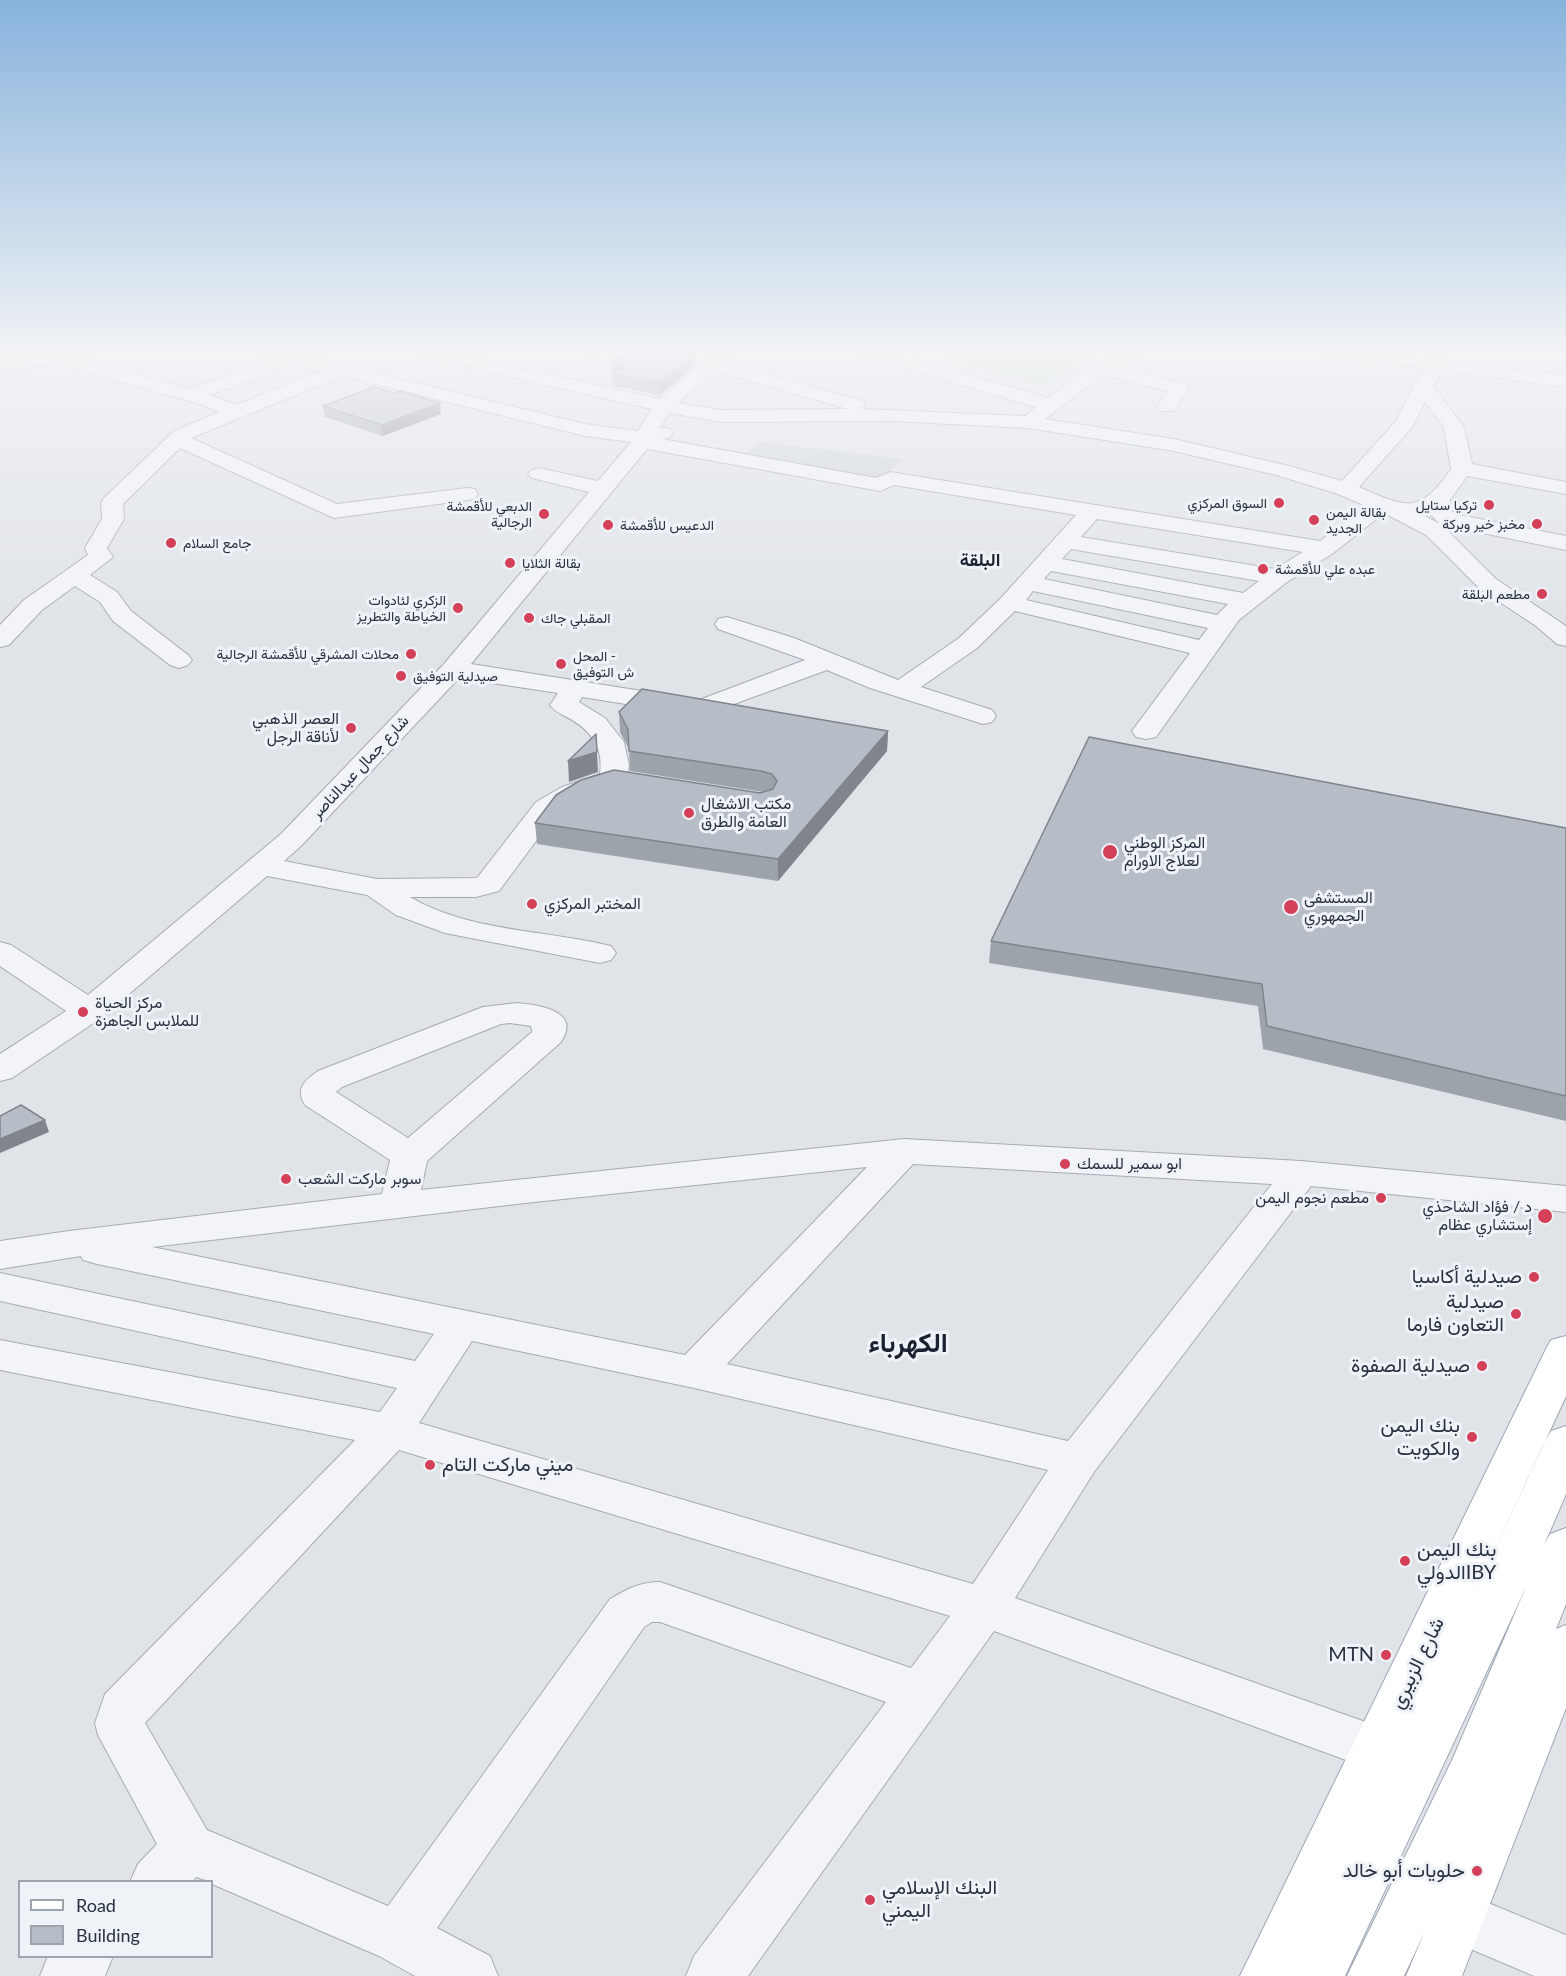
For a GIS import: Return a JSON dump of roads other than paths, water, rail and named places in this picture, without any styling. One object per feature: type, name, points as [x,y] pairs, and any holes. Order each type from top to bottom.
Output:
[{"type":"main road","name":"شارع الزبيري","points":[[1268,1976],[1566,1351]]},
{"type":"main road","points":[[1316,1976],[1504,1584],[1566,1443]]},
{"type":"main road","points":[[1434,1976],[1459,1917],[1493,1776],[1566,1547]]},
{"type":"main road","points":[[1375,1976],[1493,1776],[1566,1646]]},
{"type":"street","points":[[0,640],[33,605],[101,557],[96,548],[113,519],[112,503],[172,444]]},
{"type":"street","points":[[188,444],[334,511],[467,494]]},
{"type":"street","name":"شارع جمال عبدالناصر","points":[[0,1070],[89,1011],[291,840],[453,669],[640,444]]},
{"type":"street","points":[[665,444],[880,485],[890,478],[1324,549]]},
{"type":"street","points":[[1168,444],[1282,470],[1346,489],[1390,508],[1434,530],[1488,584],[1545,621],[1566,639]]},
{"type":"street","points":[[1346,489],[1386,444]]},
{"type":"street","points":[[1457,444],[1462,469],[1440,501],[1438,512],[1448,519],[1566,543]]},
{"type":"street","points":[[1462,469],[1566,488]]},
{"type":"street","points":[[538,474],[603,489]]},
{"type":"street","points":[[1146,731],[1230,615],[1280,577],[1390,508],[1418,511],[1440,501]]},
{"type":"street","points":[[902,689],[968,643],[1010,603],[1092,512]]},
{"type":"street","points":[[1066,541],[1280,577]]},
{"type":"street","points":[[1046,562],[1248,601]]},
{"type":"street","points":[[75,576],[109,597],[122,616],[179,660]]},
{"type":"street","points":[[1028,583],[1223,624]]},
{"type":"street","points":[[1010,603],[1205,649]]},
{"type":"street","points":[[727,624],[830,660],[902,689],[983,716]]},
{"type":"street","points":[[453,669],[701,708],[830,660]]},
{"type":"street","points":[[262,866],[377,888],[476,888],[488,885],[546,808],[572,793],[624,780],[616,765],[613,742],[584,714],[563,705],[576,688]]},
{"type":"street","points":[[377,888],[391,901],[448,926],[600,953]]},
{"type":"street","points":[[0,952],[89,1011]]},
{"type":"street","points":[[398,1205],[410,1156],[549,1035],[550,1022],[536,1014],[516,1012],[495,1014],[330,1079],[318,1088],[318,1097],[410,1156]]},
{"type":"street","points":[[694,1372],[904,1151]]},
{"type":"street","points":[[0,1255],[69,1244],[398,1205],[904,1151],[1301,1173],[1566,1199]]},
{"type":"street","points":[[714,1976],[984,1607],[1078,1460],[1301,1173]]},
{"type":"street","points":[[69,1244],[694,1372],[1078,1460]]},
{"type":"street","points":[[0,1287],[427,1379]]},
{"type":"street","points":[[462,1324],[392,1431],[123,1710],[120,1723],[173,1865],[399,1937],[470,1976]]},
{"type":"street","points":[[0,1355],[392,1431],[984,1607],[1376,1748]]},
{"type":"street","points":[[399,1937],[627,1613],[645,1602],[660,1602],[922,1693]]},
{"type":"street","points":[[1459,1917],[1566,1962]]},
{"type":"street","points":[[68,1976],[84,1958]]},
{"type":"place","name":"السوق المركزي","points":[[1279,503]]},
{"type":"place","name":"تركيا ستايل","points":[[1489,505]]},
{"type":"place","name":"الدبعي للأقمشة الرجالية","points":[[544,514]]},
{"type":"place","name":"بقالة اليمن الجديد","points":[[1314,520]]},
{"type":"place","name":"مخبز خير وبركة","points":[[1537,524]]},
{"type":"place","name":"الدعيس للأقمشة","points":[[608,525]]},
{"type":"place","name":"جامع السلام","points":[[171,543]]},
{"type":"place","name":"بقالة الثلايا","points":[[510,563]]},
{"type":"place","name":"عبده علي للأقمشة","points":[[1263,569]]},
{"type":"place","name":"مطعم البلقة","points":[[1542,594]]},
{"type":"place","name":"الزكري لئادوات الخياطة والتطريز","points":[[458,608]]},
{"type":"place","name":"المقبلي جاك","points":[[529,618]]},
{"type":"place","name":"محلات المشرقي للأقمشة الرجالية","points":[[411,654]]},
{"type":"place","name":"المحل - ش التوفيق","points":[[561,664]]},
{"type":"place","name":"صيدلية التوفيق","points":[[401,676]]},
{"type":"place","name":"العصر الذهبي لأناقة الرجل","points":[[351,728]]},
{"type":"place","name":"مكتب الاشغال العامة والطرق","points":[[689,813]]},
{"type":"place","name":"المركز الوطني لعلاج الاورام","points":[[1110,852]]},
{"type":"place","name":"المختبر المركزي","points":[[532,904]]},
{"type":"place","name":"المستشفى الجمهوري","points":[[1291,907]]},
{"type":"place","name":"مركز الحياة للملابس الجاهزة","points":[[83,1012]]},
{"type":"place","name":"ابو سمير للسمك","points":[[1065,1164]]},
{"type":"place","name":"سوبر ماركت الشعب","points":[[286,1179]]},
{"type":"place","name":"مطعم نجوم اليمن","points":[[1381,1198]]},
{"type":"place","name":"د / فؤاد الشاحذي إستشاري عظام","points":[[1545,1216]]},
{"type":"place","name":"صيدلية أكاسيا","points":[[1534,1277]]},
{"type":"place","name":"صيدلية التعاون فارما","points":[[1516,1314]]},
{"type":"place","name":"صيدلية الصفوة","points":[[1482,1366]]},
{"type":"place","name":"بنك اليمن والكويت","points":[[1472,1437]]},
{"type":"place","name":"ميني ماركت التام","points":[[430,1465]]},
{"type":"place","name":"بنك اليمن الدوليIBY","points":[[1405,1561]]},
{"type":"place","name":"MTN","points":[[1386,1655]]},
{"type":"place","name":"حلويات أبو خالد","points":[[1477,1871]]},
{"type":"place","name":"البنك الإسلامي اليمني","points":[[870,1900]]},
{"type":"district","name":"البلقة","points":[[980,560]]},
{"type":"district","name":"الكهرباء","points":[[908,1343]]}]
